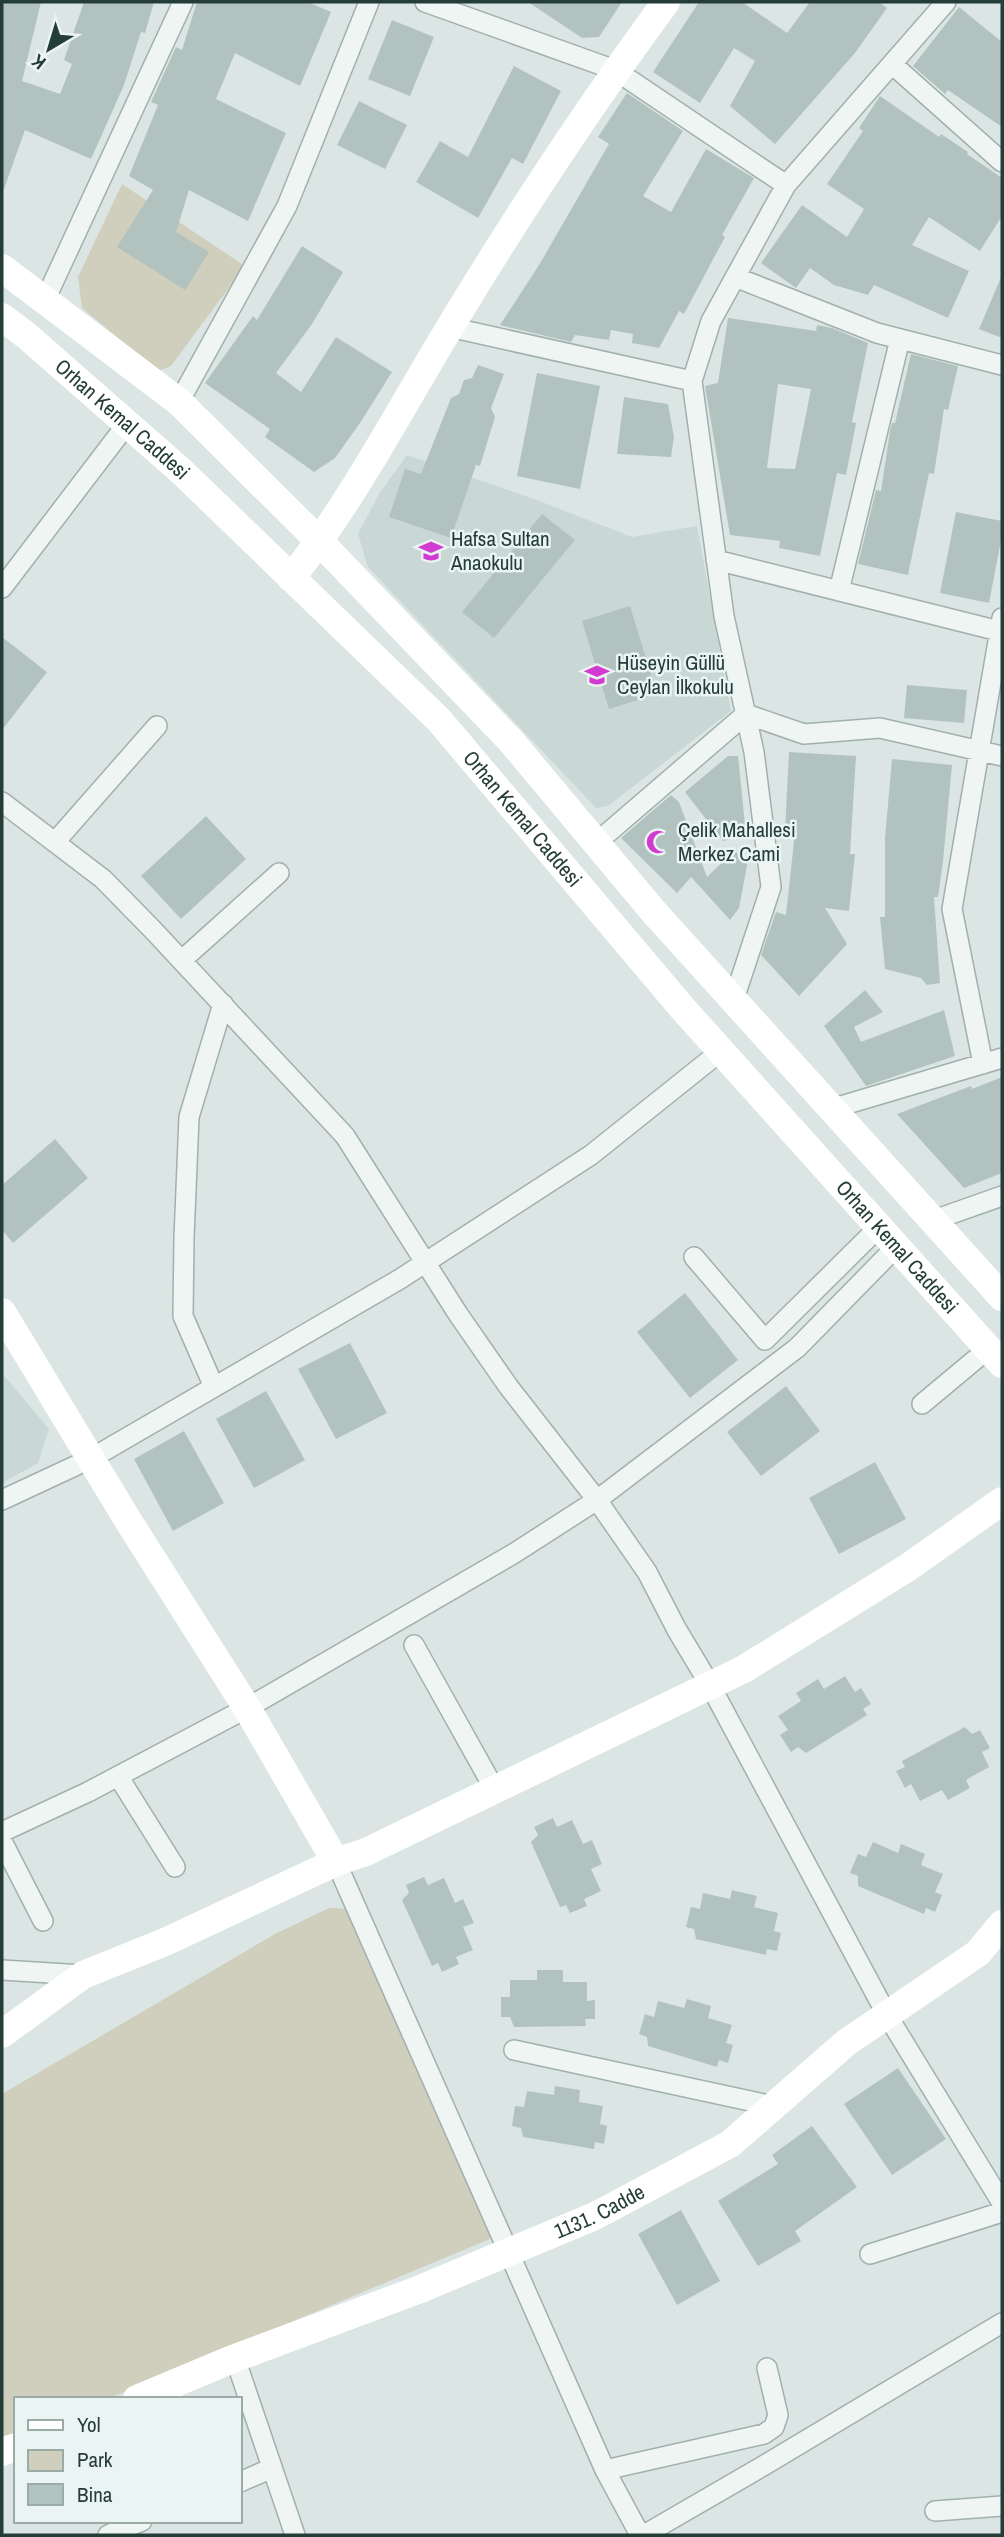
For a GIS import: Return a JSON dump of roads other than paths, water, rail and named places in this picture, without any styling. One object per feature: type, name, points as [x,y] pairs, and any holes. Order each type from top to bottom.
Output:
[{"type":"street","points":[[45,300],[183,2]]},
{"type":"street","points":[[178,402],[287,206],[369,2]]},
{"type":"street","points":[[425,2],[615,70],[786,185]]},
{"type":"street","points":[[291,578],[320,542],[449,327],[615,70],[666,2]]},
{"type":"street","points":[[734,999],[771,887],[754,752],[724,616],[692,381],[711,321],[786,185],[946,2]]},
{"type":"street","points":[[892,64],[1002,162]]},
{"type":"street","name":"Orhan Kemal Caddesi","points":[[2,268],[178,402],[320,542],[511,741],[653,911],[834,1108],[1002,1297]]},
{"type":"street","points":[[735,277],[877,333],[1002,365]]},
{"type":"street","name":"Orhan Kemal Caddesi","points":[[2,317],[181,471],[439,720],[722,1051],[995,1357]]},
{"type":"street","points":[[449,327],[692,381]]},
{"type":"street","points":[[839,591],[900,339]]},
{"type":"street","points":[[3,582],[127,424]]},
{"type":"street","points":[[716,560],[839,591],[1001,624],[952,909],[983,1064]]},
{"type":"street","points":[[596,843],[746,714]]},
{"type":"street","points":[[746,714],[804,734],[880,728],[1002,756]]},
{"type":"street","points":[[55,842],[157,726]]},
{"type":"street","points":[[2,802],[103,879],[345,1136],[458,1314],[508,1387],[597,1500],[647,1572],[887,2015],[1002,2203]]},
{"type":"street","points":[[182,960],[279,873]]},
{"type":"street","points":[[214,1387],[183,1316],[184,1251],[189,1117],[223,1004]]},
{"type":"street","points":[[2,1500],[92,1458],[426,1262],[591,1155],[722,1051]]},
{"type":"street","points":[[834,1108],[1002,1058]]},
{"type":"street","points":[[934,1220],[1002,1196]]},
{"type":"street","points":[[694,1257],[765,1340],[888,1236]]},
{"type":"street","points":[[2,1832],[118,1776],[247,1708],[513,1554],[597,1500],[797,1348],[888,1236]]},
{"type":"street","points":[[2,1312],[129,1522],[247,1708],[336,1862],[605,2470],[642,2535],[1002,2323]]},
{"type":"street","points":[[922,1404],[995,1357]]},
{"type":"street","points":[[2,2034],[83,1975],[165,1942],[336,1862],[366,1852],[744,1669],[907,1568],[1002,1501]]},
{"type":"street","points":[[414,1644],[495,1790]]},
{"type":"street","points":[[118,1776],[175,1867]]},
{"type":"street","points":[[2,1841],[43,1921]]},
{"type":"street","name":"1131. Cadde","points":[[142,2397],[235,2358],[418,2290],[595,2216],[730,2144],[847,2042],[978,1954],[1002,1924]]},
{"type":"street","points":[[2,1970],[83,1975]]},
{"type":"street","points":[[514,2050],[773,2106]]},
{"type":"street","points":[[870,2254],[1002,2212]]},
{"type":"street","points":[[235,2358],[295,2535]]},
{"type":"street","points":[[605,2470],[764,2434],[774,2427],[778,2415],[767,2368]]},
{"type":"street","points":[[242,2481],[272,2468]]},
{"type":"street","points":[[935,2511],[1002,2506]]},
{"type":"street","points":[[107,2535],[137,2523]]},
{"type":"place","name":"Hafsa Sultan Anaokulu","points":[[431,551]]},
{"type":"place","name":"Hüseyin Güllü Ceylan İlkokulu","points":[[597,675]]},
{"type":"place","name":"Çelik Mahallesi Merkez Cami","points":[[658,842]]}]
